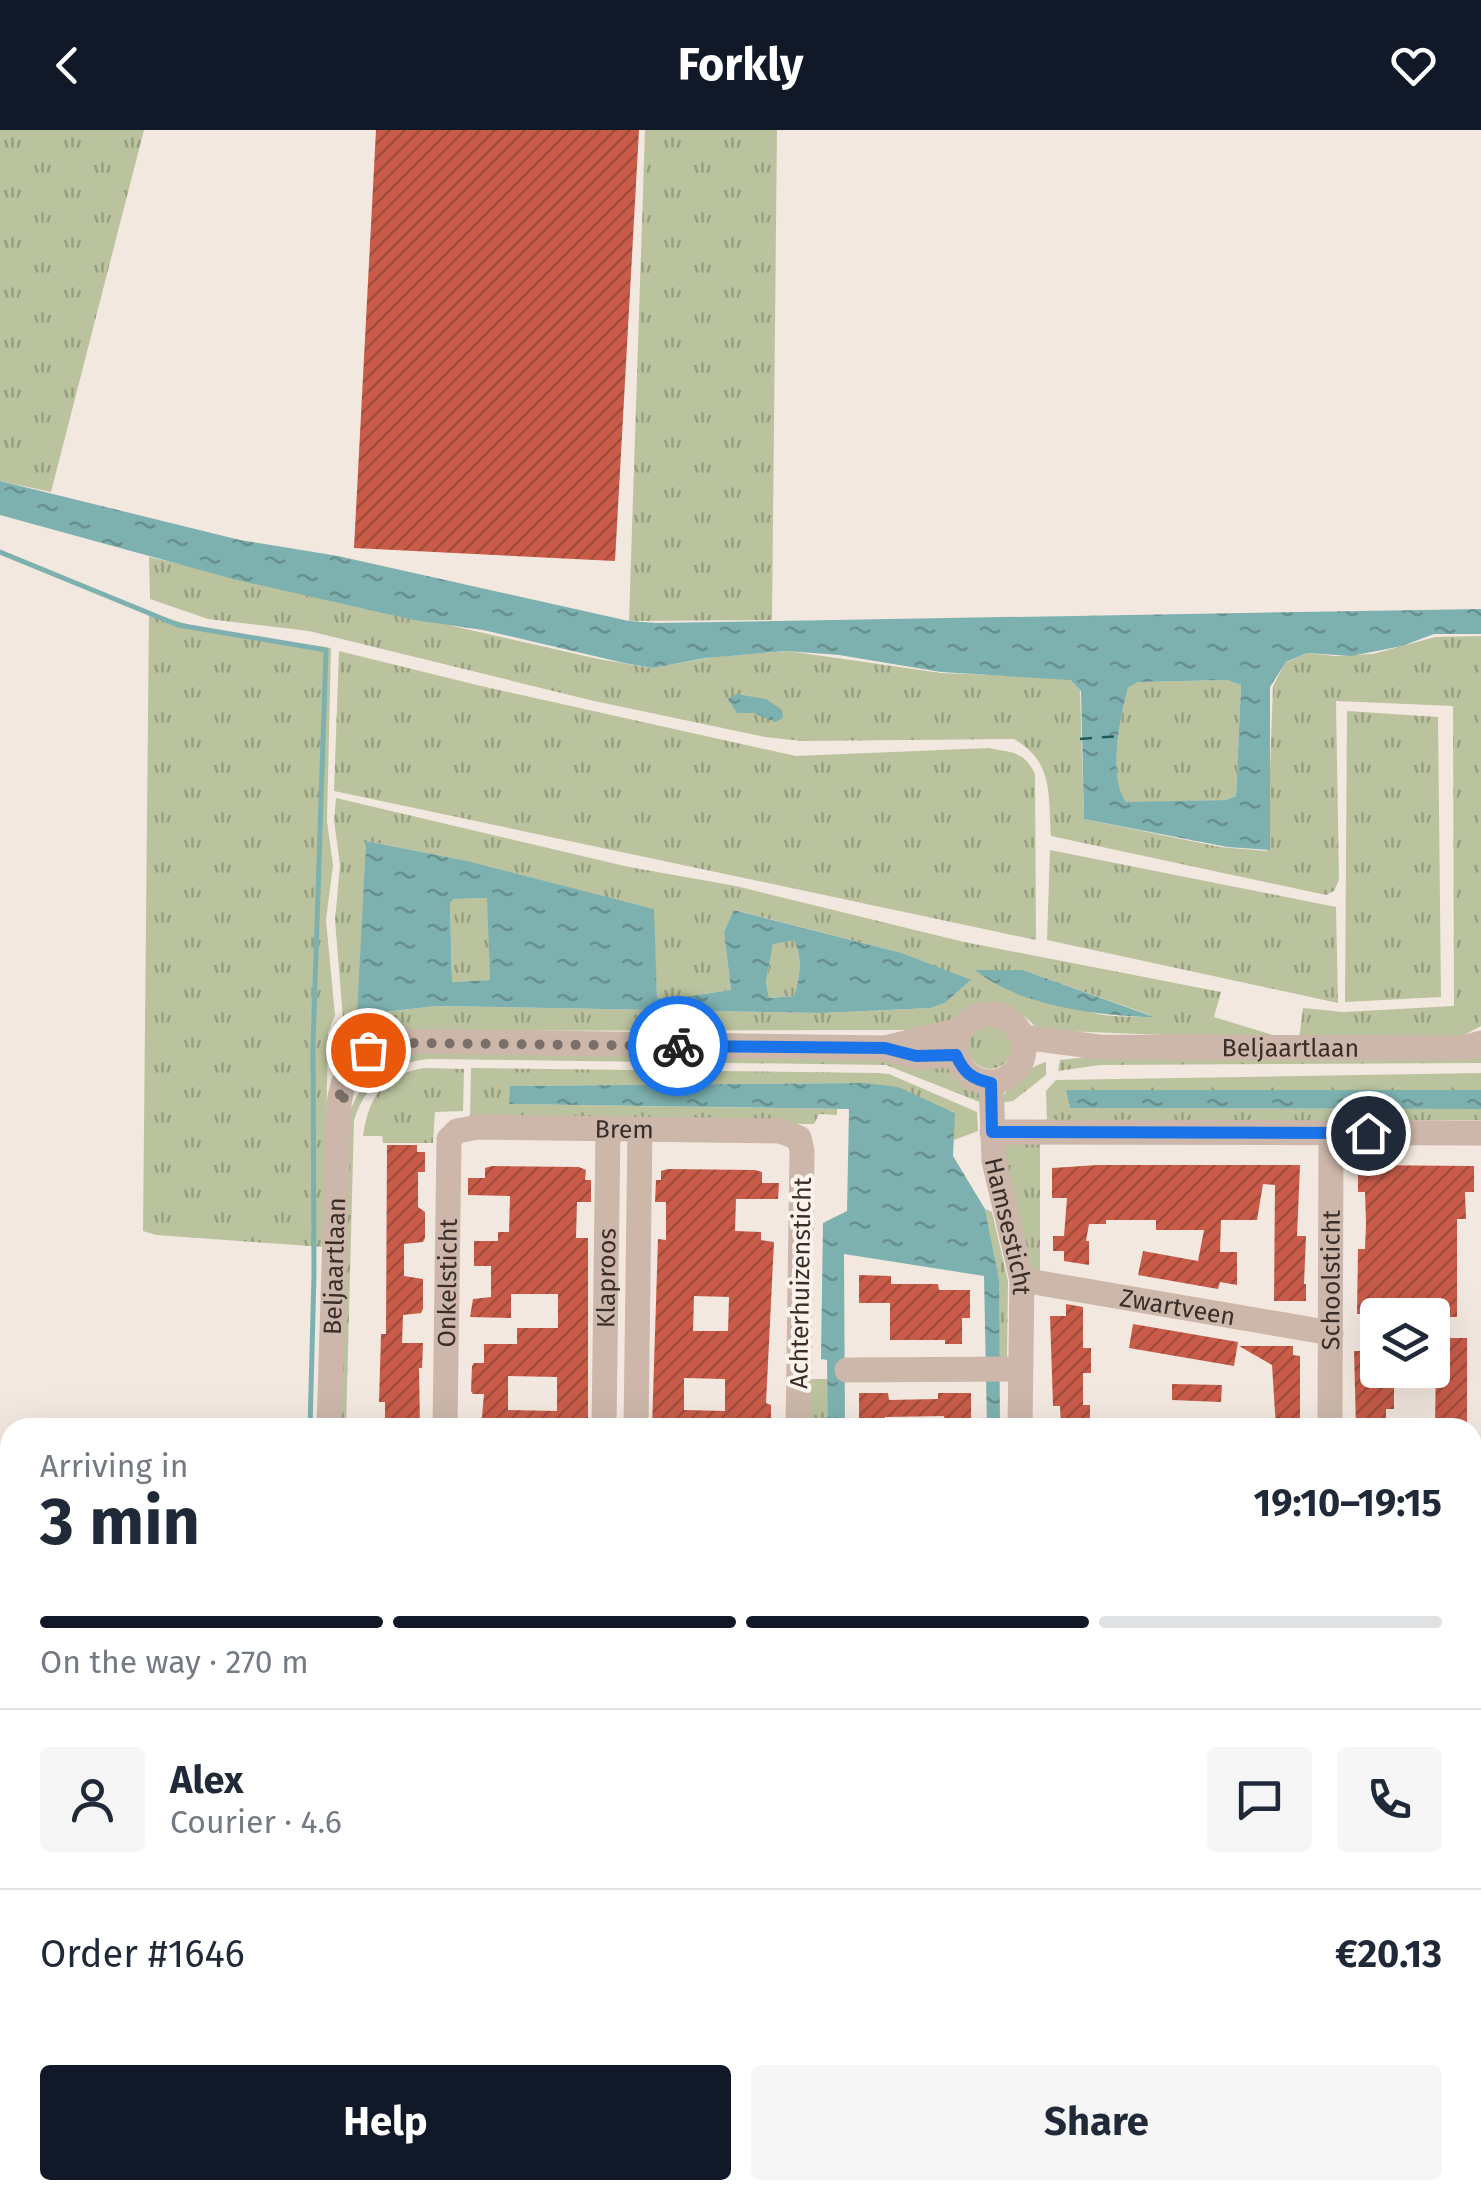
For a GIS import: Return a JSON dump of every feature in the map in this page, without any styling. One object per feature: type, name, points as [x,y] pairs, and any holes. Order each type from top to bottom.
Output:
[{"type":"street","points":[[986,1014],[1002,1016],[1015,1024],[1024,1048],[1017,1071],[1005,1080],[991,1083],[975,1080],[963,1070],[959,1043],[972,1019],[986,1014]]},
{"type":"street","name":"Beljaartlaan","points":[[330,1418],[338,1104],[342,1080],[358,1058],[381,1043],[885,1048],[959,1043]]},
{"type":"street","name":"Beljaartlaan","points":[[1024,1048],[1444,1048],[1481,1043]]},
{"type":"street","name":"Hamsesticht","points":[[991,1083],[994,1161],[1022,1280],[1014,1369],[1019,1418]]},
{"type":"street","name":"Brem","points":[[449,1139],[466,1127],[780,1131],[798,1138]]},
{"type":"street","name":"Klaproos","points":[[604,1418],[608,1129]]},
{"type":"street","name":"Klaproos","points":[[636,1418],[640,1129]]},
{"type":"street","points":[[992,1132],[1481,1133]]},
{"type":"street","name":"Schoolsticht","points":[[1330,1133],[1330,1418]]},
{"type":"street","name":"Achterhuizensticht","points":[[798,1138],[802,1151],[798,1418]]},
{"type":"street","name":"Onkelsticht","points":[[444,1418],[449,1139]]},
{"type":"street","name":"Zwartveen","points":[[1022,1280],[1331,1332]]},
{"type":"street","points":[[847,1370],[1014,1369]]},
{"type":"green space","points":[[0,130],[144,130],[51,492],[0,481]]},
{"type":"green space","points":[[645,130],[777,130],[772,620],[629,621]]},
{"type":"green space","points":[[149,557],[652,668],[714,657],[788,651],[941,673],[1067,678],[1080,690],[1084,819],[1220,847],[1267,851],[1273,686],[1285,663],[1307,653],[1373,654],[1435,637],[1481,636],[1481,1026],[1455,1040],[1299,1039],[1303,1008],[1343,1012],[1454,1006],[1453,706],[1336,701],[1339,880],[1334,891],[1326,895],[1051,836],[1049,793],[1042,769],[1027,748],[1014,739],[802,741],[765,737],[594,701],[309,631],[208,619],[150,599]]},
{"type":"green space","points":[[149,613],[207,630],[331,648],[327,821],[333,865],[326,920],[335,1015],[328,1033],[324,1247],[143,1231]]},
{"type":"green space","points":[[339,651],[796,756],[989,748],[1017,754],[1035,774],[1036,940],[334,791]]},
{"type":"green space","points":[[1227,680],[1241,685],[1236,796],[1226,800],[1126,803],[1117,763],[1128,688],[1138,682]]},
{"type":"green space","points":[[1347,711],[1438,717],[1441,997],[1345,1002]]},
{"type":"green space","points":[[336,798],[629,867],[736,886],[964,942],[1221,992],[1214,1017],[1289,1040],[1038,1030],[1016,1011],[993,1006],[970,1014],[946,1030],[405,1031],[335,1079],[336,1037],[343,1019],[335,920],[340,865],[334,820]],"holes":[[[366,841],[466,861],[653,909],[657,997],[663,1000],[731,990],[724,932],[735,910],[902,953],[970,981],[945,1003],[931,1008],[822,1013],[437,1006],[358,1015]],[[1023,970],[1150,1015],[1150,1016],[1110,1016],[1080,1009]]]},
{"type":"green space","points":[[1050,850],[1336,907],[1338,1003],[1047,940]]},
{"type":"green space","points":[[488,898],[490,980],[452,982],[450,903],[452,899]]},
{"type":"green space","points":[[794,940],[800,968],[794,996],[769,998],[766,982],[773,943]]},
{"type":"green space","points":[[990,1025],[1005,1032],[1012,1047],[1005,1062],[990,1069],[975,1062],[968,1047],[975,1032]]},
{"type":"green space","points":[[419,1052],[908,1058],[949,1062],[977,1089],[982,1103],[886,1065],[429,1059],[391,1070],[373,1085],[354,1120],[346,1418],[338,1418],[346,1124],[363,1087],[382,1069]]},
{"type":"green space","points":[[1481,1054],[1481,1063],[1100,1065],[1058,1071],[1060,1060],[1096,1056]]},
{"type":"green space","points":[[1046,1062],[1046,1075],[1013,1101],[999,1103],[1018,1078]]},
{"type":"green space","points":[[424,1068],[464,1069],[463,1111],[435,1112],[433,1143],[383,1143],[382,1136],[363,1136],[369,1109],[380,1090],[398,1076]]},
{"type":"green space","points":[[471,1068],[889,1074],[977,1112],[978,1131],[954,1140],[954,1112],[864,1083],[510,1086],[510,1104],[837,1109],[837,1115],[819,1114],[814,1124],[470,1120]]},
{"type":"green space","points":[[1481,1073],[1481,1090],[1067,1090],[1070,1108],[1481,1109],[1481,1120],[1047,1123],[1046,1091],[1056,1080]]},
{"type":"green space","points":[[1040,1139],[1040,1275],[1031,1272],[1000,1148],[1007,1140]]},
{"type":"green space","points":[[985,1209],[992,1212],[1008,1281],[1007,1359],[998,1360],[999,1279]]},
{"type":"green space","points":[[807,1379],[828,1379],[828,1418],[807,1418]]},
{"type":"water","points":[[0,481],[240,540],[338,556],[629,621],[1481,609],[1481,634],[1434,634],[1402,646],[1351,656],[1307,653],[1286,662],[1270,687],[1270,850],[1227,847],[1084,819],[1081,691],[1070,680],[941,672],[839,655],[786,651],[706,658],[653,668],[233,579],[0,515]],"holes":[[[1227,680],[1241,685],[1236,796],[1226,800],[1126,802],[1117,763],[1128,688],[1138,682]]]},
{"type":"water","points":[[736,694],[766,699],[782,710],[783,718],[775,722],[754,713],[737,713],[728,699]]},
{"type":"water","points":[[366,841],[467,861],[654,909],[657,997],[663,1000],[731,990],[724,932],[734,910],[902,953],[971,980],[945,1003],[931,1008],[822,1013],[437,1006],[357,1015]],"holes":[[[487,898],[490,980],[452,982],[450,903],[453,899]],[[794,940],[800,968],[794,996],[769,998],[766,982],[773,944]]]},
{"type":"water","points":[[975,970],[1023,970],[1154,1017],[1060,1007],[1014,992]]},
{"type":"water","points":[[864,1083],[898,1087],[955,1113],[953,1156],[985,1209],[999,1279],[1000,1418],[987,1418],[984,1276],[844,1254],[845,1418],[828,1418],[827,1360],[821,1359],[823,1223],[847,1211],[849,1109],[509,1104],[510,1086]]},
{"type":"water","points":[[1066,1090],[1481,1090],[1481,1109],[1070,1108]]},
{"type":"building","points":[[376,130],[639,130],[615,561],[354,548]]},
{"type":"building","points":[[387,1145],[417,1145],[417,1152],[425,1152],[425,1172],[418,1172],[418,1207],[425,1212],[425,1238],[423,1242],[404,1244],[404,1276],[423,1279],[423,1309],[421,1313],[403,1315],[402,1343],[423,1343],[420,1418],[385,1418],[385,1402],[379,1402],[381,1334],[386,1334]]},
{"type":"building","points":[[1300,1165],[1297,1236],[1306,1236],[1306,1301],[1274,1301],[1275,1185],[1263,1184],[1257,1220],[1221,1220],[1220,1252],[1237,1252],[1237,1285],[1220,1282],[1218,1289],[1138,1275],[1143,1251],[1198,1261],[1204,1230],[1156,1230],[1156,1220],[1089,1224],[1089,1265],[1064,1261],[1064,1251],[1053,1251],[1053,1236],[1064,1236],[1067,1198],[1052,1198],[1052,1168]]},
{"type":"building","points":[[1358,1165],[1474,1166],[1474,1192],[1465,1192],[1466,1219],[1457,1219],[1457,1317],[1450,1317],[1450,1298],[1360,1298],[1357,1314],[1358,1249],[1365,1249],[1366,1224],[1365,1192],[1358,1192]]},
{"type":"building","points":[[492,1166],[579,1167],[586,1170],[585,1180],[591,1180],[591,1202],[577,1202],[576,1238],[588,1238],[588,1418],[482,1418],[484,1394],[471,1391],[472,1366],[484,1363],[484,1344],[517,1344],[517,1328],[558,1328],[558,1294],[511,1294],[511,1318],[470,1317],[473,1299],[491,1297],[491,1266],[474,1266],[474,1241],[498,1241],[498,1232],[509,1232],[510,1196],[468,1195],[468,1178],[485,1178],[485,1168]],"holes":[[[508,1376],[557,1377],[557,1411],[508,1410]]]},
{"type":"building","points":[[668,1169],[755,1170],[762,1172],[762,1183],[779,1183],[778,1199],[736,1199],[735,1231],[761,1232],[761,1240],[774,1242],[766,1403],[771,1405],[771,1418],[652,1418],[658,1239],[666,1240],[666,1202],[655,1202],[656,1180],[661,1180],[661,1171]],"holes":[[[694,1296],[729,1297],[728,1331],[693,1331]],[[684,1378],[725,1379],[725,1411],[684,1410]]]},
{"type":"building","points":[[859,1275],[891,1276],[891,1284],[938,1284],[939,1290],[970,1290],[970,1318],[962,1318],[962,1344],[945,1344],[945,1340],[890,1340],[890,1303],[859,1303]]},
{"type":"building","points":[[1066,1304],[1083,1307],[1083,1348],[1091,1348],[1091,1373],[1083,1373],[1083,1405],[1090,1405],[1090,1418],[1061,1418],[1060,1406],[1053,1406],[1050,1316],[1066,1316]]},
{"type":"building","points":[[1133,1324],[1238,1342],[1234,1366],[1129,1348]]},
{"type":"building","points":[[1450,1338],[1467,1338],[1467,1418],[1435,1418],[1436,1388],[1450,1388]]},
{"type":"building","points":[[1239,1346],[1293,1346],[1293,1355],[1300,1356],[1300,1418],[1275,1418],[1272,1365]]},
{"type":"building","points":[[1354,1351],[1360,1351],[1360,1388],[1394,1388],[1394,1409],[1386,1409],[1386,1418],[1356,1418]]},
{"type":"building","points":[[1172,1384],[1222,1385],[1221,1402],[1172,1400]]},
{"type":"building","points":[[859,1393],[888,1393],[889,1400],[938,1399],[938,1393],[971,1393],[971,1418],[859,1418]]},
{"type":"waterway","points":[[0,552],[178,625],[326,650],[313,1045],[310,1418]]},
{"type":"ferry route","points":[[1080,739],[1120,736]]},
{"type":"way so far","points":[[368,1050],[348,1069],[338,1104],[371,1069],[411,1043],[678,1046]]},
{"type":"route","points":[[678,1046],[885,1048],[916,1056],[956,1055],[963,1070],[975,1080],[991,1083],[992,1132],[1368,1133]]}]
